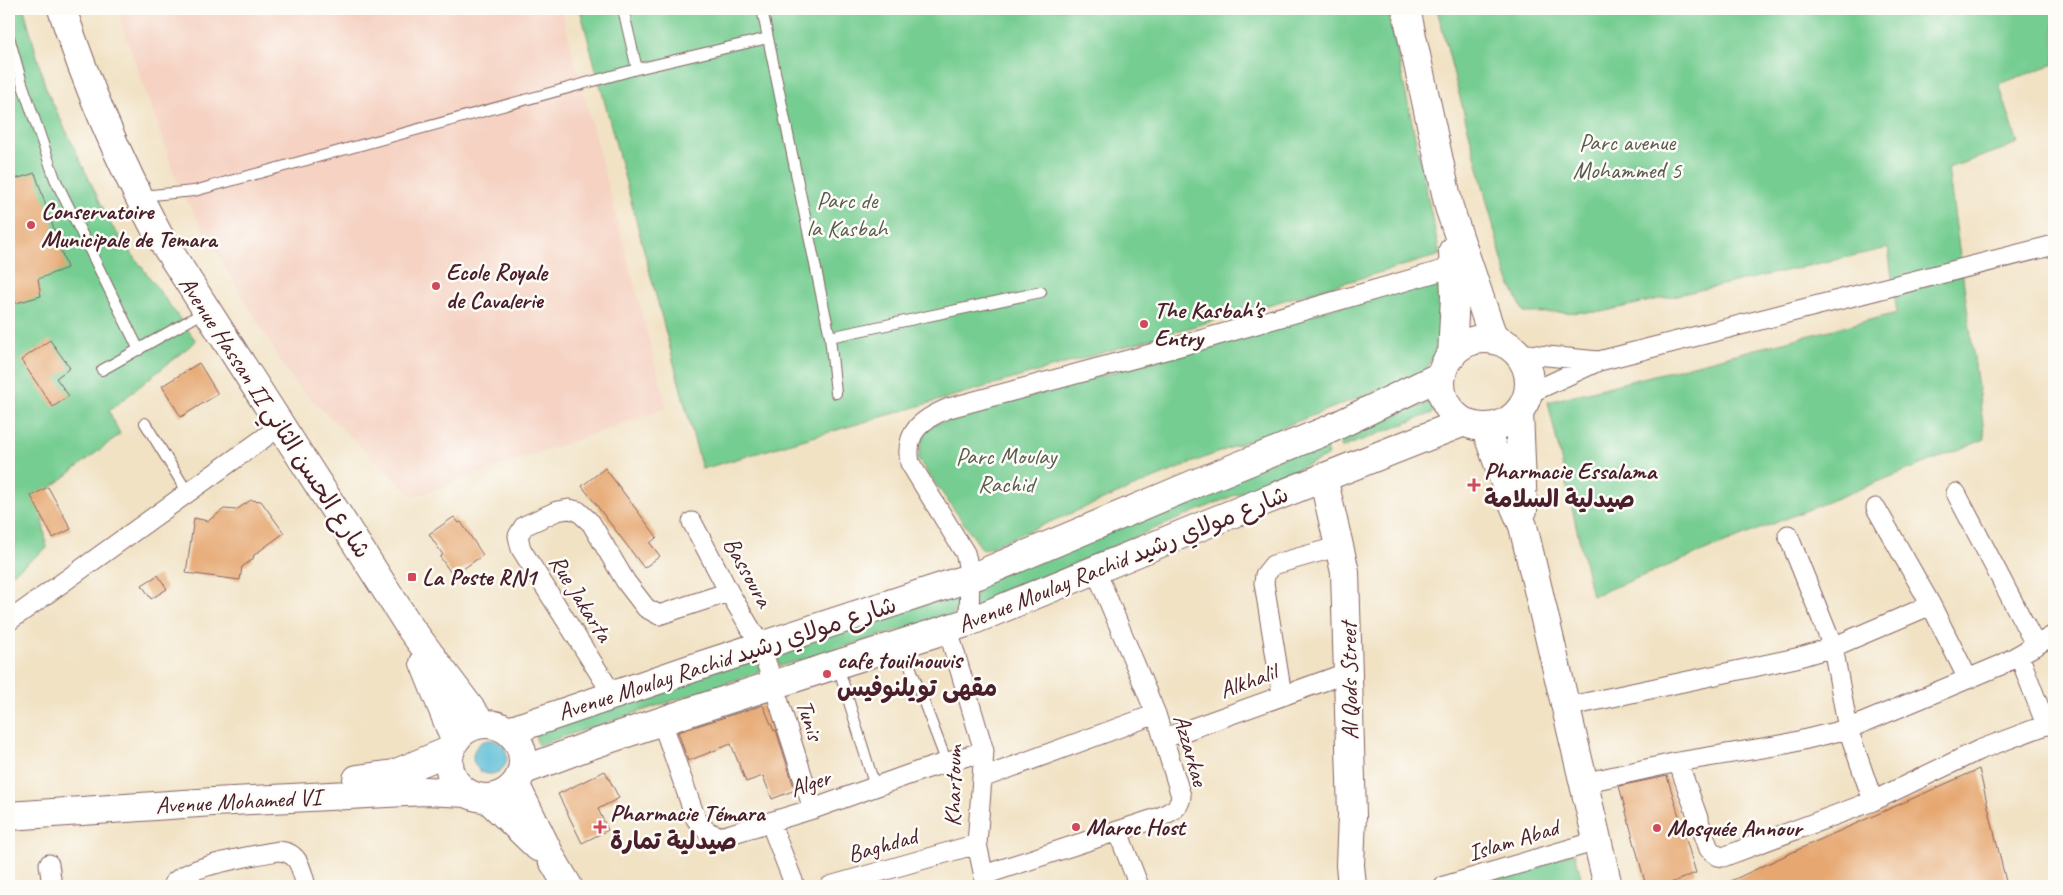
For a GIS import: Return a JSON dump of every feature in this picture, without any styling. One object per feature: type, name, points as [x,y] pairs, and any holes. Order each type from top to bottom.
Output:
[{"type":"main road","name":"Avenue Hassan II شارع الحسن الثاني","points":[[62,9],[78,57],[138,196],[158,234],[411,629],[482,724]]},
{"type":"main road","points":[[1406,9],[1449,207],[1455,296],[1443,397],[1455,415],[1474,425],[1503,423],[1523,403]]},
{"type":"main road","points":[[1449,207],[1506,346],[1525,365],[1529,379],[1523,403],[1523,526]]},
{"type":"main road","points":[[1447,365],[1460,347],[1470,342],[1481,339],[1506,346]]},
{"type":"main road","name":"Avenue Moulay Rachid شارع مولاي رشيد","points":[[509,731],[969,578],[1328,430],[1447,365]]},
{"type":"main road","points":[[1474,425],[1508,491],[1523,526],[1608,886]]},
{"type":"main road","name":"Avenue Moulay Rachid شارع مولاي رشيد","points":[[518,778],[662,722],[958,626],[1332,474],[1474,425]]},
{"type":"main road","name":"Al Qods Street","points":[[1328,430],[1340,546],[1345,572],[1349,672],[1352,815],[1350,865],[1352,886]]},
{"type":"main road","name":"Avenue Hassan II شارع الحسن الثاني","points":[[411,629],[453,745]]},
{"type":"main road","points":[[477,795],[502,794],[518,778],[523,760],[522,749],[517,739],[501,726],[482,724],[472,726],[463,732],[453,745],[449,760],[451,774],[459,786],[477,795],[552,859]]},
{"type":"main road","name":"Avenue Mohamed VI","points":[[11,811],[381,776],[407,769],[453,745]]},
{"type":"main road","points":[[518,778],[552,859],[568,886]]},
{"type":"main road","name":"Avenue Mohamed VI","points":[[11,811],[425,791],[477,795]]},
{"type":"street","points":[[1523,403],[1599,361],[2054,245]]},
{"type":"street","name":"Khartoum","points":[[985,881],[977,844],[984,751],[958,626],[969,578],[968,565],[965,553],[910,463],[907,450],[911,437],[919,425],[931,415],[948,408],[1180,346],[1454,267]]},
{"type":"street","points":[[1506,346],[1599,361]]},
{"type":"street","points":[[9,621],[282,425]]},
{"type":"street","points":[[1956,493],[2036,646]]},
{"type":"street","points":[[1876,508],[1931,605],[1968,679]]},
{"type":"street","name":"Rue Jakarta","points":[[613,695],[521,549],[518,536],[524,526],[557,511],[569,509],[578,511],[591,523],[631,589],[646,608],[655,614],[673,612],[729,592]]},
{"type":"street","name":"Bassoura","points":[[692,522],[729,592],[761,646]]},
{"type":"street","points":[[1788,535],[1833,647],[1848,729],[1874,801]]},
{"type":"street","points":[[1282,695],[1264,584],[1265,575],[1273,565],[1340,546]]},
{"type":"street","name":"Azzarkae","points":[[985,881],[1172,812],[1181,802],[1165,738],[1096,571]]},
{"type":"street","points":[[1566,707],[1752,668],[1833,647],[1931,605]]},
{"type":"street","points":[[1583,783],[1678,762],[1786,744],[1848,729],[1968,679],[2019,655],[2054,635]]},
{"type":"street","name":"Tunis","points":[[761,646],[813,809]]},
{"type":"street","points":[[1678,762],[1709,849],[1718,856],[1728,856],[1874,801],[1979,750],[2050,724],[2019,655]]},
{"type":"street","name":"Alkhalil","points":[[1165,738],[1349,672]]},
{"type":"street","points":[[982,778],[1156,714]]},
{"type":"street","name":"Alger","points":[[662,722],[696,819],[707,832],[716,836],[724,836],[813,809],[984,751]]},
{"type":"street","points":[[770,822],[795,886]]},
{"type":"street","points":[[1118,832],[1139,886]]},
{"type":"street","name":"Islam Abad","points":[[1452,885],[1597,841]]},
{"type":"street","name":"Baghdad","points":[[830,886],[977,844]]},
{"type":"street","points":[[172,886],[177,878],[192,871],[278,850],[288,851],[294,855],[306,886]]},
{"type":"street","points":[[48,864],[52,886]]},
{"type":"lane","points":[[623,9],[637,69]]},
{"type":"lane","points":[[762,9],[830,337],[836,393]]},
{"type":"lane","points":[[9,37],[22,83],[55,179],[139,350]]},
{"type":"lane","points":[[138,196],[194,191],[637,69],[768,38]]},
{"type":"lane","points":[[830,337],[1041,292]]},
{"type":"lane","points":[[102,370],[207,310]]},
{"type":"lane","points":[[145,423],[188,493]]},
{"type":"lane","points":[[902,644],[947,763]]},
{"type":"lane","points":[[838,665],[875,787]]},
{"type":"shaded area","name":"Ecole Royale de Cavalerie","points":[[117,9],[561,9],[667,408],[414,497],[293,382],[180,190]]},
{"type":"green space","points":[[9,9],[24,9],[46,89],[111,225],[196,341],[109,411],[120,434],[39,497],[47,548],[9,576]]},
{"type":"green space","name":"Parc de la Kasbah","points":[[580,9],[1388,9],[1440,255],[702,469]]},
{"type":"green space","name":"Parc avenue Mohammed 5","points":[[1437,9],[2054,9],[2054,64],[1999,84],[2018,144],[1948,168],[1985,439],[1592,596],[1548,402],[1897,313],[1888,248],[1601,312],[1524,313],[1506,275]]},
{"type":"green space","name":"Parc Moulay Rachid","points":[[1447,275],[1451,327],[1424,372],[1191,463],[983,550],[918,459],[925,427]]},
{"type":"green space","points":[[1433,402],[1435,412],[1341,448],[1341,432]]},
{"type":"green space","points":[[1324,440],[1328,456],[1099,552],[974,610],[977,584]]},
{"type":"green space","points":[[958,594],[957,613],[780,666],[775,650]]},
{"type":"green space","points":[[756,654],[760,672],[538,745],[533,728]]},
{"type":"green space","points":[[1575,853],[1583,886],[1467,886]]},
{"type":"water","points":[[490,740],[502,745],[507,757],[502,769],[490,774],[478,769],[473,757],[478,745]]},
{"type":"building","name":"Conservatoire Municipale de Temara","points":[[35,173],[67,268],[38,279],[41,296],[9,305],[9,181]]},
{"type":"building","points":[[50,340],[70,368],[56,378],[69,396],[53,407],[21,360]]},
{"type":"building","points":[[199,363],[218,394],[181,417],[162,386]]},
{"type":"building","points":[[605,468],[657,537],[650,543],[660,556],[644,568],[582,486]]},
{"type":"building","points":[[48,487],[71,529],[53,538],[31,496]]},
{"type":"building","points":[[251,500],[261,501],[284,533],[254,555],[253,559],[242,567],[240,580],[186,573],[194,518],[208,521],[224,509],[236,510]]},
{"type":"building","points":[[454,517],[459,523],[461,522],[483,555],[453,576],[440,557],[443,555],[429,534]]},
{"type":"building","points":[[158,575],[167,589],[151,599],[142,585]]},
{"type":"building","points":[[763,705],[774,731],[776,730],[795,790],[772,799],[763,776],[746,782],[731,744],[688,761],[678,732]]},
{"type":"building","points":[[1979,769],[2007,886],[1720,886],[1808,845]]},
{"type":"building","points":[[605,771],[619,798],[598,809],[608,830],[582,843],[558,794]]},
{"type":"building","name":"Mosquée Annour","points":[[1667,776],[1696,873],[1663,886],[1646,886],[1619,786]]},
{"type":"place","name":"Conservatoire Municipale de Temara","points":[[31,225]]},
{"type":"place","name":"Ecole Royale de Cavalerie","points":[[436,286]]},
{"type":"place","name":"The Kasbah's Entry","points":[[1144,324]]},
{"type":"place","name":"Pharmacie Essalama صيدلية السلامة","points":[[1474,485]]},
{"type":"place","name":"La Poste RN1","points":[[412,577]]},
{"type":"place","name":"cafe touilnouvis مقهى تويلنوفيس","points":[[827,674]]},
{"type":"place","name":"Pharmacie Témara صيدلية تمارة","points":[[600,827]]},
{"type":"place","name":"Maroc Host","points":[[1076,827]]},
{"type":"place","name":"Mosquée Annour","points":[[1657,828]]}]
